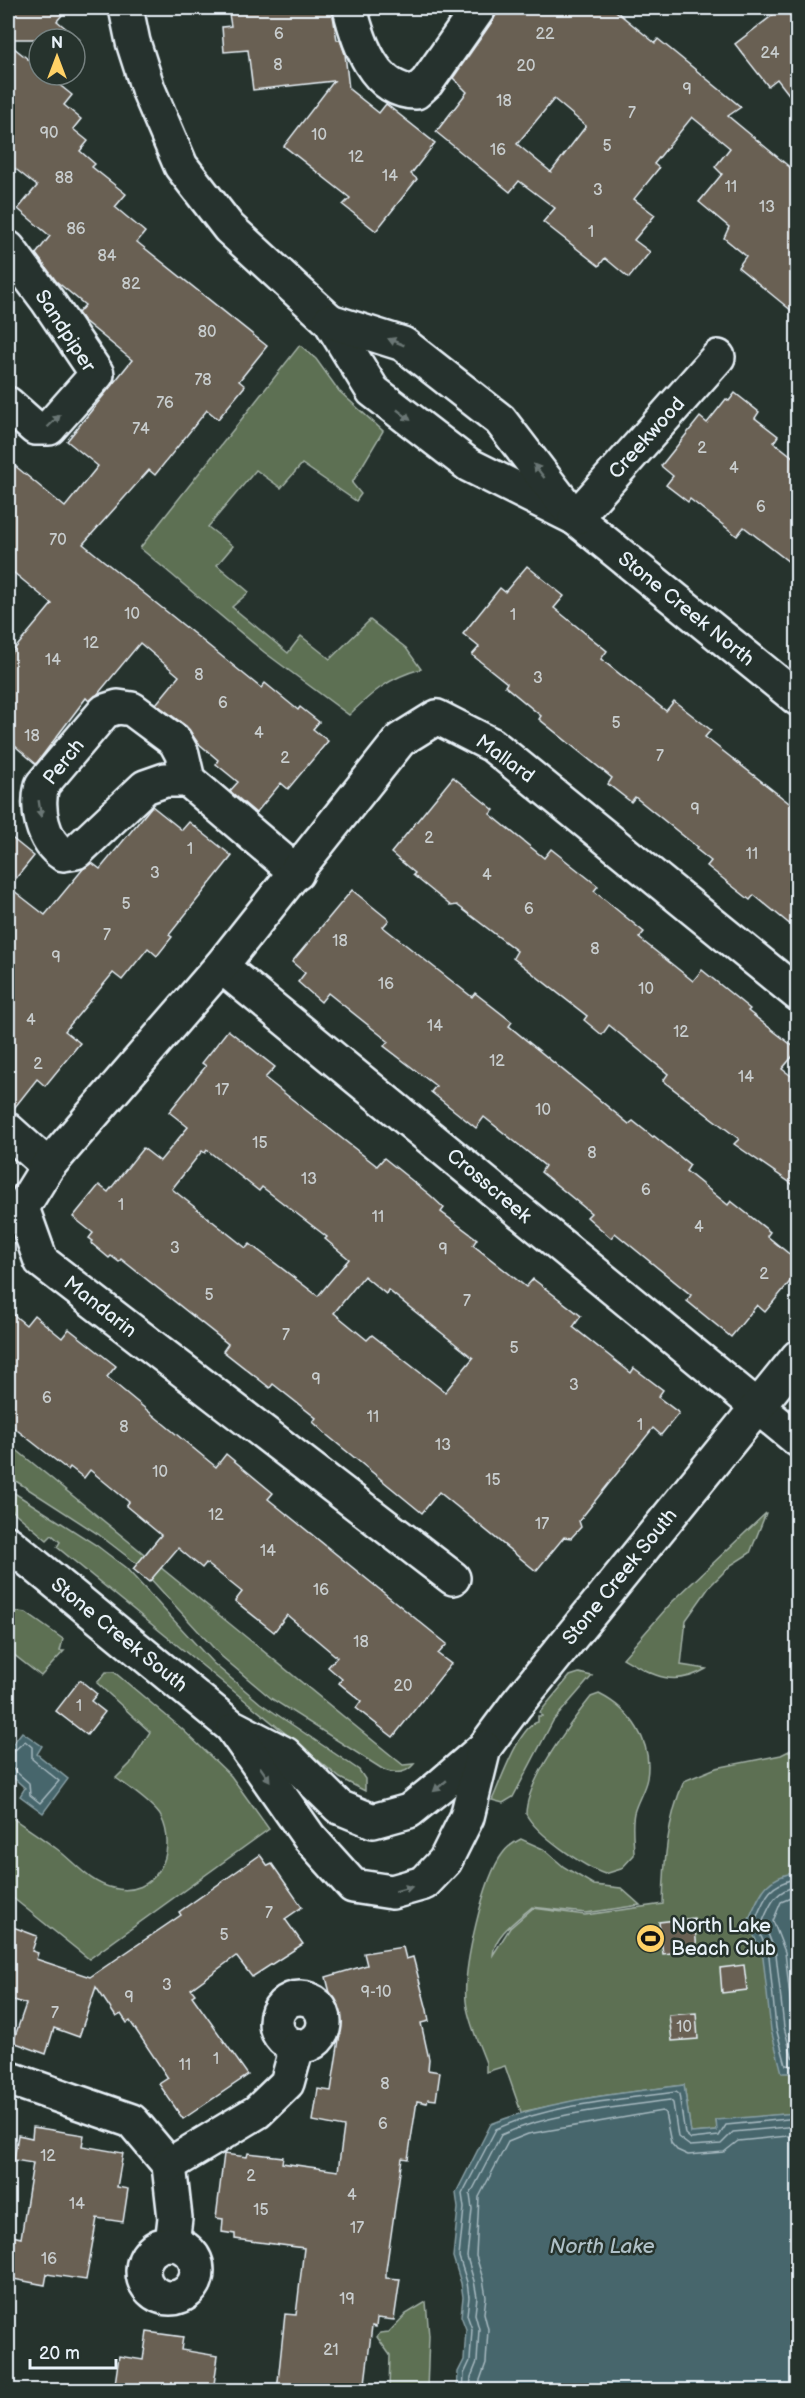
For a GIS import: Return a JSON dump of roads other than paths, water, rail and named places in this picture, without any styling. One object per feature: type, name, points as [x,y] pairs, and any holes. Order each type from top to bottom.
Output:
[{"type":"street","name":"Stone Creek North","points":[[126,8],[133,42],[148,89],[181,165],[229,228],[330,321],[373,391],[469,465],[575,518],[798,699]]},
{"type":"street","points":[[350,8],[363,52],[390,86],[407,92],[416,92],[427,82],[478,8]]},
{"type":"street","name":"Sandpiper","points":[[8,248],[47,300],[97,374],[49,428],[35,428],[8,404]]},
{"type":"street","name":"Stone Creek North","points":[[330,321],[403,344],[500,420],[575,518]]},
{"type":"street","name":"Creekwood","points":[[575,518],[718,357]]},
{"type":"street","name":"Perch","points":[[118,707],[132,709],[175,741],[183,754],[188,780],[165,780],[146,787],[76,852],[63,854],[53,848],[40,814],[39,799],[42,785],[105,711],[118,707]]},
{"type":"street","name":"Mallard","points":[[222,966],[400,740],[437,717],[492,745],[798,994]]},
{"type":"street","points":[[188,780],[297,873]]},
{"type":"street","name":"Mandarin","points":[[222,966],[48,1166],[22,1208],[41,1261],[453,1578]]},
{"type":"street","name":"Crosscreek","points":[[222,966],[798,1440]]},
{"type":"street","points":[[8,1130],[48,1166]]},
{"type":"street","points":[[757,1407],[798,1357]]},
{"type":"street","name":"Stone Creek South","points":[[9,1548],[231,1726],[285,1754],[339,1807],[373,1821],[409,1811],[484,1748],[516,1705],[757,1407]]},
{"type":"street","name":"Stone Creek South","points":[[231,1726],[309,1837],[353,1886],[392,1892],[424,1883],[445,1861],[467,1817],[484,1748]]},
{"type":"street","points":[[169,2165],[257,2112],[287,2083],[297,2046]]},
{"type":"street","points":[[8,2078],[132,2121],[169,2165],[175,2218],[172,2244]]},
{"type":"water","points":[[22,1732],[42,1746],[37,1754],[68,1779],[43,1813],[20,1796],[25,1788],[8,1773],[8,1750]]},
{"type":"water","points":[[797,1872],[797,2073],[782,2073],[771,2030],[763,1957],[748,1921],[756,1902],[770,1882]]},
{"type":"water","name":"North Lake","points":[[684,2085],[691,2133],[717,2131],[716,2120],[796,2113],[797,2390],[457,2390],[458,2372],[464,2360],[466,2329],[461,2316],[463,2297],[461,2283],[453,2257],[458,2208],[456,2193],[491,2124],[562,2103]]},
{"type":"place","name":"North Lake Beach Club","points":[[650,1938]]}]
